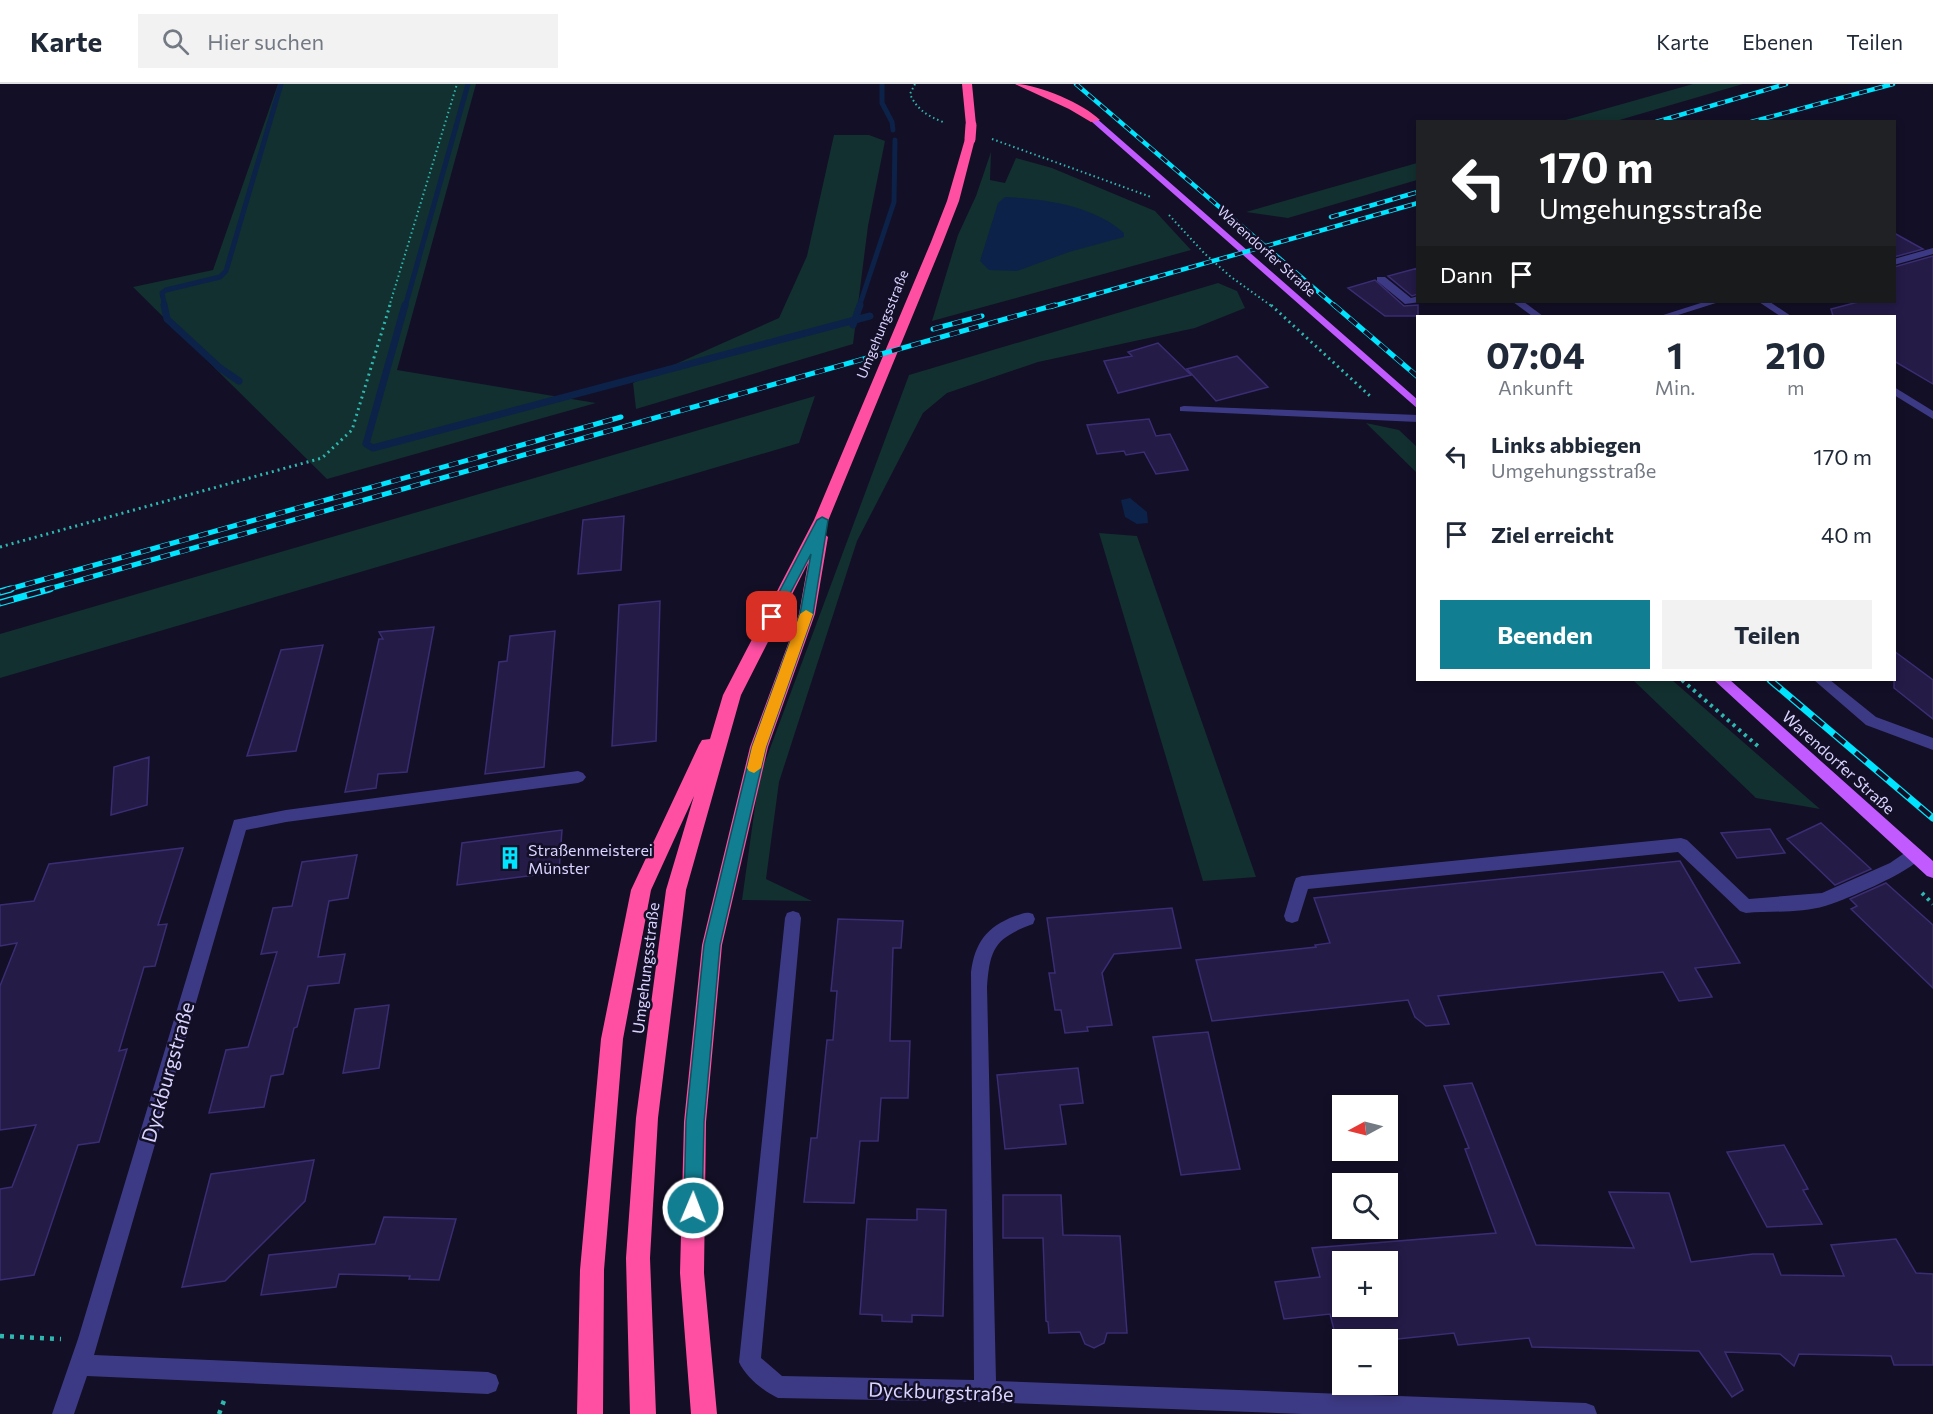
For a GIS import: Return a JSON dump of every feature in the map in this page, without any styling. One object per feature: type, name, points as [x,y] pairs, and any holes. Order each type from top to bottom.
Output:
[{"type":"highway","name":"Umgehungsstraße","points":[[643,1414],[638,1258],[647,1118],[676,890],[732,695],[822,520],[952,201],[970,139],[967,84]]},
{"type":"highway","points":[[1020,84],[1095,120]]},
{"type":"highway","name":"Umgehungsstraße","points":[[704,1414],[692,1272],[695,1122],[712,945],[759,747],[807,614],[822,520]]},
{"type":"highway","points":[[590,1414],[592,1270],[612,1039],[641,890],[732,695]]},
{"type":"main road","name":"Warendorfer Straße","points":[[1095,120],[1416,404]]},
{"type":"main road","name":"Warendorfer Straße","points":[[1722,681],[1933,871]]},
{"type":"street","points":[[1896,261],[1933,251]]},
{"type":"street","points":[[1381,279],[1409,302],[1416,300]]},
{"type":"street","points":[[1519,303],[1537,315]]},
{"type":"street","points":[[1668,315],[1710,303]]},
{"type":"street","points":[[1766,303],[1784,315]]},
{"type":"street","points":[[1896,391],[1933,416]]},
{"type":"street","points":[[1184,409],[1416,419]]},
{"type":"street","points":[[1822,681],[1871,721],[1933,744]]},
{"type":"street","name":"Dyckburgstraße","points":[[63,1414],[89,1339],[240,825],[286,816],[578,777]]},
{"type":"street","points":[[1292,916],[1302,883],[1681,845],[1746,906],[1823,900],[1896,868],[1916,855]]},
{"type":"street","name":"Dyckburgstraße","points":[[793,918],[750,1362],[778,1386],[1586,1414]]},
{"type":"street","points":[[985,1392],[978,987],[980,960],[987,941],[1002,927],[1027,919]]},
{"type":"street","points":[[81,1365],[488,1383]]},
{"type":"path","points":[[0,547],[322,458],[352,430],[427,176],[457,84]]},
{"type":"path","points":[[915,84],[910,94],[914,103],[928,116],[943,122]]},
{"type":"path","points":[[991,139],[1155,199]]},
{"type":"path","points":[[1169,215],[1222,269],[1262,297],[1396,420]]},
{"type":"path","points":[[0,1336],[89,1339]]},
{"type":"green space","points":[[278,84],[476,84],[397,370],[596,403],[327,479],[133,287],[213,270]]},
{"type":"green space","points":[[1693,84],[1743,84],[1619,120],[1566,120]]},
{"type":"green space","points":[[834,135],[869,135],[885,141],[868,226],[853,344],[636,409],[633,383],[779,318],[807,256]]},
{"type":"green space","points":[[991,152],[990,180],[1005,183],[1016,158],[1052,168],[1155,211],[1191,250],[932,321],[958,235],[976,196]]},
{"type":"green space","points":[[1416,163],[1416,180],[1288,218],[1246,212]]},
{"type":"green space","points":[[1218,283],[1237,291],[1245,308],[1195,328],[1038,362],[947,393],[923,413],[857,541],[779,782],[766,879],[812,901],[742,900],[759,778],[909,375]]},
{"type":"green space","points":[[815,396],[799,443],[0,678],[0,634]]},
{"type":"green space","points":[[1366,423],[1399,430],[1416,446],[1416,472]]},
{"type":"green space","points":[[1099,533],[1137,536],[1256,877],[1203,881]]},
{"type":"green space","points":[[1634,681],[1673,681],[1820,809],[1756,798]]},
{"type":"water","points":[[1005,197],[1052,202],[1083,210],[1112,223],[1124,233],[1124,237],[1069,252],[1017,271],[989,270],[980,261],[998,203]]},
{"type":"water","points":[[1130,498],[1147,512],[1148,523],[1137,524],[1125,517],[1121,500]]},
{"type":"building","points":[[1896,234],[1923,249],[1896,256]]},
{"type":"building","points":[[1933,256],[1933,384],[1896,362],[1896,315],[1833,315],[1831,309],[1854,303],[1896,303],[1896,266]]},
{"type":"building","points":[[1416,269],[1416,295],[1412,296],[1388,276]]},
{"type":"building","points":[[1375,280],[1404,306],[1418,305],[1418,315],[1385,316],[1348,288]]},
{"type":"building","points":[[1158,343],[1191,375],[1118,393],[1104,361],[1132,356],[1128,352]]},
{"type":"building","points":[[1237,356],[1268,387],[1216,401],[1187,369]]},
{"type":"building","points":[[1149,419],[1156,436],[1170,434],[1188,470],[1156,474],[1144,452],[1126,455],[1124,451],[1097,454],[1087,425]]},
{"type":"building","points":[[624,516],[621,570],[578,574],[583,520]]},
{"type":"building","points":[[660,601],[656,741],[612,746],[619,605]]},
{"type":"building","points":[[434,627],[407,772],[378,774],[376,788],[345,792],[379,639],[383,639],[379,632]]},
{"type":"building","points":[[555,631],[544,767],[485,774],[499,662],[507,661],[510,636]]},
{"type":"building","points":[[323,645],[296,751],[247,756],[281,650]]},
{"type":"building","points":[[1896,652],[1933,680],[1933,719],[1894,688]]},
{"type":"building","points":[[149,757],[147,805],[111,815],[114,767]]},
{"type":"building","points":[[1821,823],[1871,869],[1835,885],[1787,839]]},
{"type":"building","points":[[1770,829],[1785,853],[1737,858],[1721,833]]},
{"type":"building","name":"Straßenmeisterei Münster","points":[[562,830],[559,872],[457,885],[462,843]]},
{"type":"building","points":[[183,848],[158,925],[167,924],[155,966],[144,967],[119,1051],[127,1049],[99,1142],[78,1145],[34,1275],[0,1280],[0,1189],[12,1187],[36,1125],[0,1130],[0,986],[17,943],[0,946],[0,905],[34,901],[49,864]]},
{"type":"building","points":[[357,855],[348,898],[329,901],[318,957],[345,954],[339,983],[308,986],[297,1027],[294,1028],[283,1074],[271,1076],[264,1107],[209,1113],[226,1050],[248,1047],[277,952],[261,954],[273,908],[292,906],[302,862]]},
{"type":"building","points":[[1680,861],[1740,963],[1695,968],[1712,997],[1679,1001],[1663,972],[1438,996],[1449,1024],[1426,1026],[1415,1017],[1408,1000],[1212,1021],[1196,960],[1316,947],[1315,945],[1330,943],[1314,898]]},
{"type":"building","points":[[1886,883],[1933,925],[1933,988],[1851,909],[1857,906],[1850,899]]},
{"type":"building","points":[[1172,908],[1181,948],[1114,954],[1102,973],[1112,1025],[1087,1027],[1088,1031],[1065,1033],[1061,1010],[1055,1010],[1049,973],[1055,973],[1047,918]]},
{"type":"building","points":[[838,919],[903,921],[901,948],[893,948],[890,1041],[910,1041],[908,1098],[881,1098],[878,1141],[860,1141],[854,1203],[804,1202],[811,1138],[817,1138],[827,1040],[833,1040],[837,991],[831,991]]},
{"type":"building","points":[[389,1005],[379,1068],[343,1073],[355,1009]]},
{"type":"building","points":[[1208,1032],[1240,1169],[1181,1175],[1153,1037]]},
{"type":"building","points":[[1078,1068],[1083,1103],[1060,1105],[1066,1144],[1005,1149],[997,1075]]},
{"type":"building","points":[[1472,1083],[1536,1245],[1634,1248],[1609,1192],[1669,1193],[1691,1262],[1753,1254],[1773,1254],[1781,1275],[1844,1276],[1831,1245],[1896,1239],[1916,1273],[1933,1274],[1933,1365],[1894,1365],[1891,1356],[1799,1354],[1794,1366],[1780,1354],[1725,1352],[1743,1390],[1732,1397],[1699,1351],[1532,1347],[1529,1338],[1458,1345],[1454,1333],[1398,1339],[1398,1329],[1334,1329],[1330,1314],[1284,1319],[1275,1282],[1320,1277],[1312,1248],[1496,1233],[1465,1149],[1469,1148],[1444,1086]]},
{"type":"building","points":[[1784,1145],[1808,1189],[1803,1190],[1822,1224],[1767,1227],[1727,1152]]},
{"type":"building","points":[[314,1160],[305,1201],[225,1281],[182,1287],[211,1174]]},
{"type":"building","points":[[1003,1195],[1061,1195],[1063,1235],[1120,1236],[1127,1333],[1107,1333],[1104,1343],[1094,1348],[1085,1344],[1080,1332],[1049,1333],[1046,1321],[1043,1238],[1003,1238]]},
{"type":"building","points":[[917,1209],[946,1210],[943,1316],[912,1315],[912,1322],[882,1321],[882,1315],[860,1314],[867,1219],[917,1220]]},
{"type":"building","points":[[384,1217],[456,1219],[439,1280],[409,1279],[410,1276],[339,1274],[336,1287],[261,1295],[269,1255],[375,1244]]},
{"type":"waterway","points":[[165,307],[162,293],[166,290],[220,277],[226,271],[281,84]]},
{"type":"waterway","points":[[405,307],[468,84]]},
{"type":"waterway","points":[[882,84],[882,103],[892,122],[893,130]]},
{"type":"waterway","points":[[859,307],[894,202],[895,140]]},
{"type":"waterway","points":[[164,305],[167,319],[220,368],[239,381]]},
{"type":"waterway","points":[[405,305],[366,444],[373,448],[855,320]]},
{"type":"waterway","points":[[855,320],[860,305]]},
{"type":"waterway","points":[[855,320],[870,316]]},
{"type":"waterway","points":[[853,325],[855,320]]},
{"type":"railway","points":[[1076,84],[1265,246]]},
{"type":"railway","points":[[1663,120],[1786,84]]},
{"type":"railway","points":[[1758,120],[1893,84]]},
{"type":"railway","points":[[1331,217],[1416,193]]},
{"type":"railway","points":[[1265,246],[1416,204]]},
{"type":"railway","points":[[1050,307],[1265,246]]},
{"type":"railway","points":[[1265,246],[1336,307]]},
{"type":"railway","points":[[45,590],[1055,305]]},
{"type":"railway","points":[[1334,305],[1416,375]]},
{"type":"railway","points":[[933,329],[982,316]]},
{"type":"railway","points":[[6,590],[621,417]]},
{"type":"railway","points":[[0,592],[11,589]]},
{"type":"railway","points":[[0,603],[50,589]]},
{"type":"railway","points":[[1771,681],[1933,818]]},
{"type":"slow traffic","points":[[754,768],[759,747],[806,614]]},
{"type":"place","name":"Straßenmeisterei Münster","points":[[510,858]]},
{"type":"route","points":[[693,1208],[695,1122],[712,945],[759,747],[807,614],[822,520],[772,617]]}]
